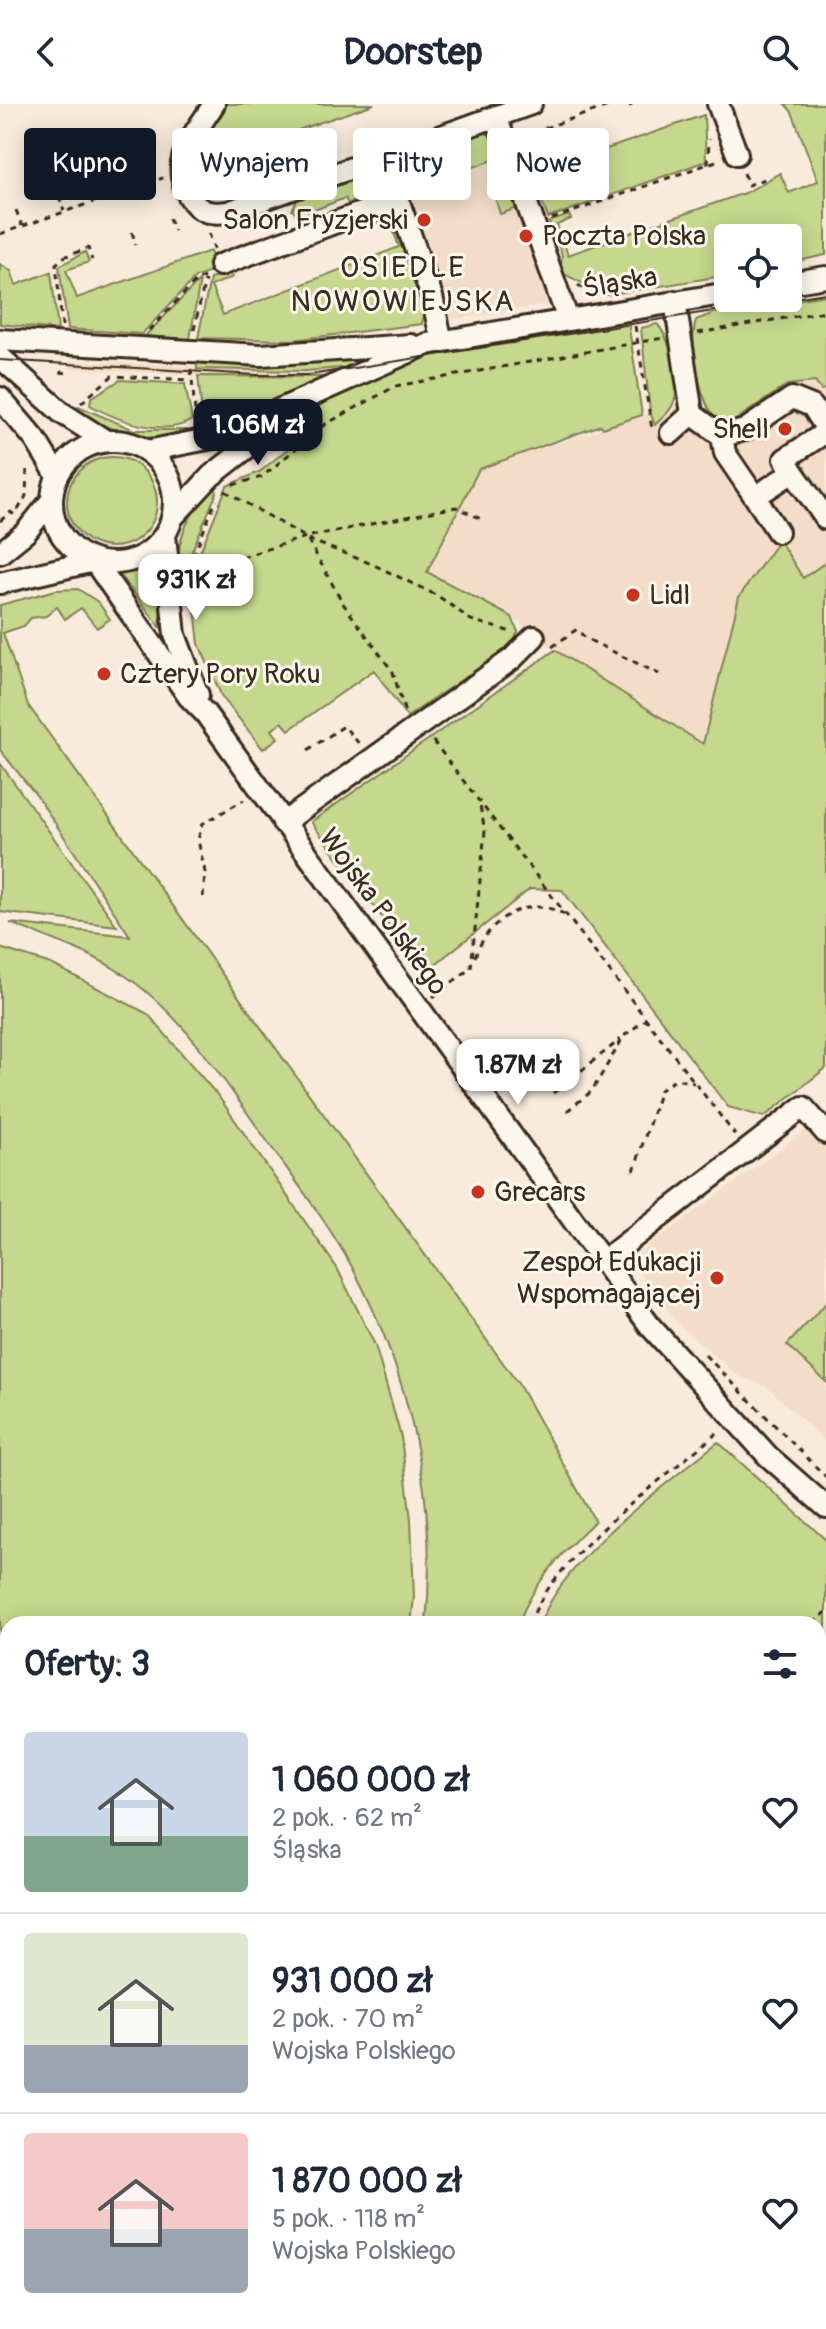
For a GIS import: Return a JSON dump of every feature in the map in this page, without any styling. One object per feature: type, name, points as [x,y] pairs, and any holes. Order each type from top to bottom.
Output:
[{"type":"street","points":[[199,128],[214,104]]},
{"type":"street","points":[[462,128],[531,104]]},
{"type":"street","points":[[718,104],[737,154]]},
{"type":"street","name":"Śląska","points":[[496,116],[568,320]]},
{"type":"street","points":[[193,200],[204,212],[213,213],[228,212],[261,200]]},
{"type":"street","points":[[220,265],[396,200]]},
{"type":"street","points":[[0,340],[261,355],[435,343],[432,297],[399,200]]},
{"type":"street","points":[[802,281],[826,277]]},
{"type":"street","name":"Śląska","points":[[147,451],[218,437],[435,343],[714,295]]},
{"type":"street","points":[[675,301],[692,414],[722,436],[725,453],[778,532]]},
{"type":"street","points":[[0,357],[62,413],[106,441]]},
{"type":"street","name":"Śląska","points":[[169,526],[211,476],[319,393]]},
{"type":"street","points":[[0,398],[35,439],[57,475]]},
{"type":"street","points":[[722,436],[745,430],[792,398],[812,406],[826,430],[785,459],[793,472],[818,491],[826,519]]},
{"type":"street","points":[[663,436],[692,414]]},
{"type":"street","points":[[106,441],[120,441],[147,451],[159,460],[173,486],[169,526],[152,550],[134,560],[114,564],[94,561],[77,552],[63,538],[54,521],[51,501],[57,475],[81,450],[106,441]]},
{"type":"street","points":[[755,497],[793,472]]},
{"type":"street","points":[[0,553],[26,532],[51,501]]},
{"type":"street","name":"Wojska Polskiego","points":[[169,526],[175,635],[205,713]]},
{"type":"street","points":[[0,583],[94,561]]},
{"type":"street","name":"Wojska Polskiego","points":[[94,561],[189,697],[205,713],[283,823],[426,1002],[603,1261],[667,1347],[732,1419],[826,1507]]},
{"type":"street","points":[[283,823],[364,765],[412,723],[512,659],[534,637]]},
{"type":"street","points":[[603,1261],[803,1107],[826,1133]]},
{"type":"path","points":[[545,128],[614,104]]},
{"type":"path","points":[[591,112],[594,120]]},
{"type":"path","points":[[542,223],[737,154],[748,185],[770,177]]},
{"type":"path","points":[[60,200],[64,212]]},
{"type":"path","points":[[0,234],[100,200]]},
{"type":"path","points":[[16,210],[22,226]]},
{"type":"path","points":[[169,218],[174,231]]},
{"type":"path","points":[[132,232],[136,245]]},
{"type":"path","points":[[63,333],[56,264],[64,257],[88,248],[92,260]]},
{"type":"path","points":[[141,338],[197,280],[206,277],[205,280]]},
{"type":"path","points":[[570,280],[602,300]]},
{"type":"path","points":[[632,309],[647,411],[663,436]]},
{"type":"path","points":[[221,488],[262,477],[324,425],[396,386],[637,341],[826,311]]},
{"type":"path","points":[[60,372],[68,373]]},
{"type":"path","points":[[81,403],[112,376],[190,380],[196,425]]},
{"type":"path","points":[[16,508],[26,496],[27,458]]},
{"type":"path","points":[[221,488],[241,503],[306,537],[438,596],[471,620],[534,637]]},
{"type":"path","points":[[184,585],[183,576],[221,488]]},
{"type":"path","points":[[183,576],[211,575],[245,556],[306,537],[456,507],[483,520]]},
{"type":"path","points":[[0,521],[11,512]]},
{"type":"path","points":[[306,537],[344,605],[393,672],[412,723],[478,797],[746,1151]]},
{"type":"path","points":[[308,750],[344,726],[362,747],[364,765]]},
{"type":"path","points":[[471,968],[485,831],[478,797]]},
{"type":"path","points":[[203,897],[205,872],[198,840],[202,824],[248,798]]},
{"type":"path","points":[[426,1002],[471,968],[487,931],[515,911],[540,907],[560,911],[571,918]]},
{"type":"path","points":[[426,1002],[427,988]]},
{"type":"path","points":[[426,1002],[442,1008]]},
{"type":"path","points":[[553,1093],[646,1019]]},
{"type":"path","points":[[567,1111],[601,1081],[624,1036]]},
{"type":"path","points":[[634,1171],[660,1090],[676,1079],[697,1084]]},
{"type":"path","points":[[704,1354],[826,1477]]},
{"type":"path","points":[[532,1616],[536,1603],[568,1562],[732,1419]]},
{"type":"path","points":[[0,2276],[0,2296]]},
{"type":"shaded area","points":[[487,133],[487,200],[517,200],[556,303],[453,320],[449,318],[407,200],[471,200],[471,137]]},
{"type":"shaded area","points":[[453,351],[455,358],[326,377],[253,379],[68,368],[69,361],[306,371]]},
{"type":"shaded area","points":[[796,381],[815,382],[821,390],[826,389],[826,562],[803,578],[779,541],[740,597],[703,744],[555,650],[503,610],[426,572],[479,469],[642,415],[704,400],[705,406]]},
{"type":"shaded area","points":[[810,1127],[826,1145],[826,1442],[766,1386],[738,1376],[679,1325],[629,1260]]},
{"type":"green space","points":[[222,104],[374,104],[304,128],[207,128]]},
{"type":"green space","points":[[785,104],[826,104],[826,255],[802,260],[802,224],[714,224],[714,277],[606,295],[560,272],[562,255],[549,222],[569,215],[571,219],[557,225],[568,255],[747,192],[780,173],[789,193],[818,181],[792,112]]},
{"type":"green space","points":[[704,115],[706,161],[609,196],[609,148]]},
{"type":"green space","points":[[487,134],[487,162],[471,168],[471,136]]},
{"type":"green space","points":[[353,178],[354,201],[348,204],[345,198],[299,216],[292,210],[297,200],[337,200],[337,183]]},
{"type":"green space","points":[[496,200],[518,200],[521,207],[500,214]]},
{"type":"green space","points":[[542,200],[598,200],[548,218]]},
{"type":"green space","points":[[391,213],[424,312],[422,324],[292,340],[198,338],[210,279],[230,271],[233,277],[211,286],[223,315],[399,247],[389,218],[371,225],[370,221]]},
{"type":"green space","points":[[210,251],[217,270],[196,277],[142,334],[68,329],[59,266],[85,252],[89,262],[66,270],[77,298]]},
{"type":"green space","points":[[0,264],[11,271],[16,285],[51,272],[58,330],[0,324]]},
{"type":"green space","points":[[200,280],[190,339],[145,336]]},
{"type":"green space","points":[[826,295],[826,389],[821,390],[815,382],[787,385],[731,423],[720,423],[707,404],[698,374],[694,344],[696,320],[720,312],[802,312],[802,299]]},
{"type":"green space","points":[[628,321],[642,415],[603,428],[601,425],[479,469],[427,572],[512,617],[518,632],[512,645],[407,717],[374,670],[289,730],[282,722],[272,730],[278,738],[263,749],[222,697],[199,644],[191,574],[227,486],[261,471],[303,436],[298,429],[324,402],[395,367],[432,355],[510,338]]},
{"type":"green space","points":[[657,324],[670,348],[676,391],[672,407],[655,425],[650,412],[641,328]]},
{"type":"green space","points":[[350,357],[356,362],[352,367],[306,371],[197,369],[197,361],[306,363]]},
{"type":"green space","points":[[198,376],[326,377],[204,432]]},
{"type":"green space","points":[[120,380],[185,384],[192,420],[168,427],[140,425],[90,405],[91,398]]},
{"type":"green space","points":[[78,406],[134,430],[187,430],[192,433],[161,438],[131,435],[89,418],[75,410]]},
{"type":"green space","points":[[103,457],[121,457],[137,464],[150,477],[157,493],[157,511],[150,527],[137,540],[121,547],[103,547],[87,540],[74,527],[67,511],[67,493],[74,477],[87,464]]},
{"type":"green space","points":[[214,487],[217,492],[186,565],[178,571],[179,547],[186,525]]},
{"type":"green space","points":[[779,540],[803,578],[826,562],[826,1068],[764,1117],[728,1107],[562,890],[530,889],[424,973],[311,822],[555,650],[703,744],[739,597]]},
{"type":"green space","points":[[152,560],[159,584],[161,628],[120,575]]},
{"type":"green space","points":[[78,589],[98,602],[110,619],[97,628],[81,608],[65,619],[57,607],[46,616],[31,618],[24,626],[3,633],[28,705],[519,1385],[595,1521],[550,1568],[522,1616],[427,1616],[428,1532],[423,1486],[405,1395],[390,1351],[373,1309],[341,1248],[223,1079],[174,1018],[136,984],[90,955],[10,923],[130,936],[37,796],[0,750],[0,605],[56,590]]},
{"type":"green space","points":[[0,763],[117,926],[0,912]]},
{"type":"green space","points":[[0,948],[51,964],[148,1014],[219,1097],[337,1268],[375,1345],[401,1437],[411,1520],[414,1597],[412,1616],[0,1616]]},
{"type":"green space","points":[[826,1303],[826,1382],[787,1345]]},
{"type":"green space","points":[[718,1442],[826,1540],[826,1616],[544,1616],[570,1574],[592,1549]]},
{"type":"tram line","points":[[0,360],[256,375],[310,375],[826,293]]},
{"type":"place","name":"Salon Fryzjerski","points":[[424,220]]},
{"type":"place","name":"Poczta Polska","points":[[526,236]]},
{"type":"place","name":"Shell","points":[[785,429]]},
{"type":"place","name":"Lidl","points":[[633,595]]},
{"type":"place","name":"Cztery Pory Roku","points":[[104,674]]},
{"type":"place","name":"Grecars","points":[[478,1192]]},
{"type":"place","name":"Zespoł Edukacji Wspomagającej","points":[[717,1278]]},
{"type":"district","name":"OSIEDLE NOWOWIEJSKA","points":[[403,284]]}]
